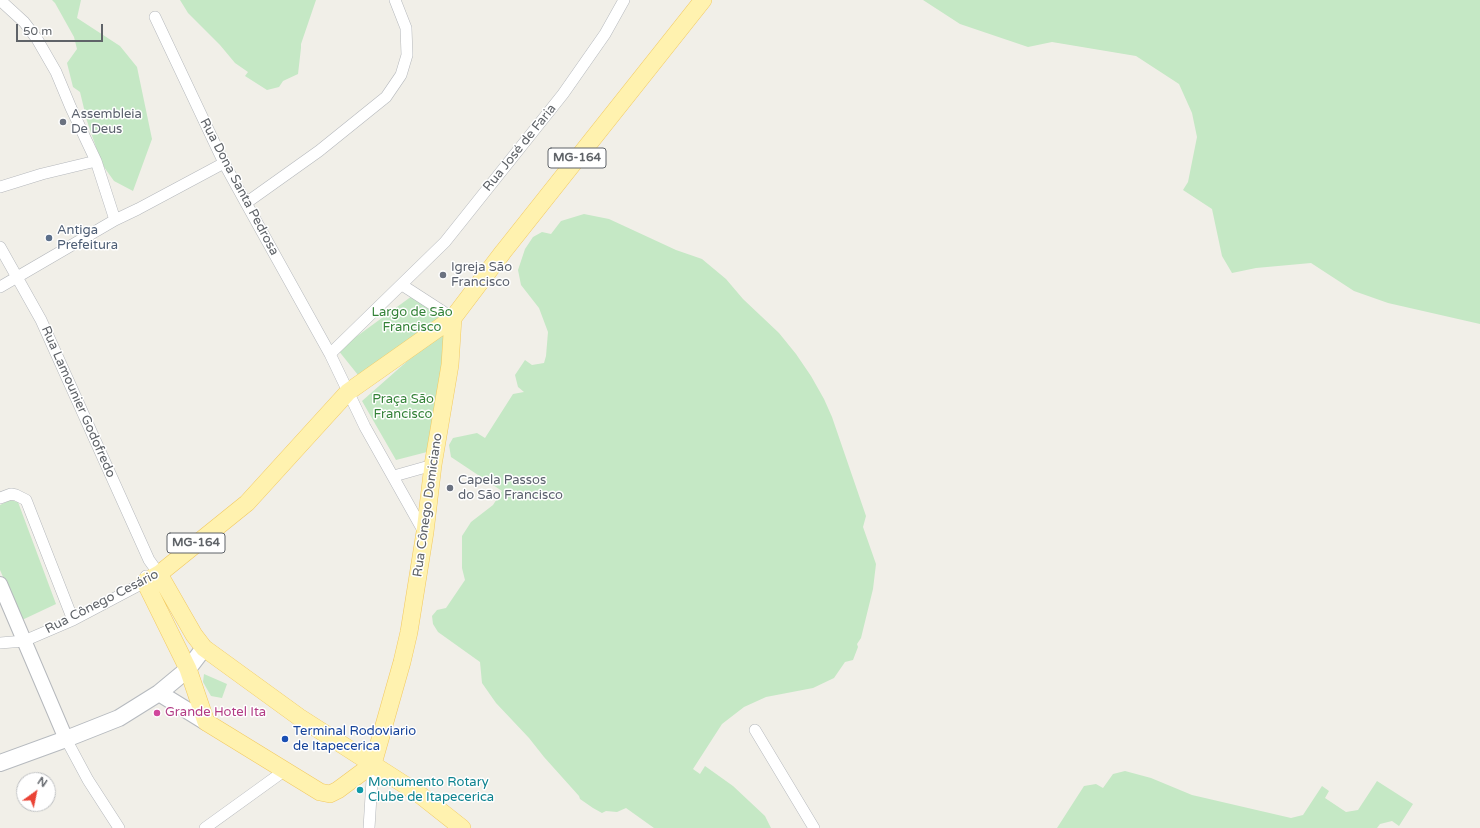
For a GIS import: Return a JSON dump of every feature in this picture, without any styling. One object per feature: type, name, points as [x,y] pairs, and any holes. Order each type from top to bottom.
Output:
[{"type":"main road","name":"MG-164","points":[[348,392],[453,318],[503,252],[704,0]]},
{"type":"main road","name":"Rua Cônego Domiciano","points":[[373,764],[409,632],[425,532],[432,465],[450,365],[453,318]]},
{"type":"main road","name":"Rua Cônego Cesário","points":[[151,572],[247,503],[348,392]]},
{"type":"main road","points":[[151,572],[204,648],[300,717],[419,794],[462,828]]},
{"type":"main road","points":[[151,572],[188,669],[206,722]]},
{"type":"main road","points":[[0,763],[119,718],[160,693],[188,669],[204,648]]},
{"type":"main road","points":[[160,693],[320,792],[330,794],[338,790],[373,764]]},
{"type":"street","points":[[0,0],[24,22],[41,46],[56,72],[96,161],[118,218]]},
{"type":"street","points":[[246,203],[319,151],[386,97],[401,74],[407,55],[406,28],[395,0]]},
{"type":"street","name":"Rua José de Faria","points":[[330,354],[445,242],[563,94],[604,34],[624,0]]},
{"type":"street","name":"Rua Dona Santa Pedrosa","points":[[155,17],[224,162],[330,354]]},
{"type":"street","points":[[0,187],[42,174],[96,161]]},
{"type":"street","points":[[0,287],[18,278],[118,218],[138,210],[224,162]]},
{"type":"street","name":"Rua Lamounier Godofredo","points":[[0,247],[41,320],[151,572]]},
{"type":"street","points":[[402,284],[453,318]]},
{"type":"street","points":[[330,354],[365,426],[425,532]]},
{"type":"street","points":[[394,476],[432,465]]},
{"type":"street","points":[[0,498],[12,494],[26,500],[73,620]]},
{"type":"street","name":"Rua Cônego Cesário","points":[[0,643],[24,641],[73,620],[151,572]]},
{"type":"street","points":[[0,584],[66,739],[88,780],[119,828]]},
{"type":"street","points":[[755,730],[814,828]]},
{"type":"street","name":"Rua Cônego Domiciano","points":[[369,828],[373,764]]},
{"type":"street","points":[[205,828],[284,771]]},
{"type":"green space","points":[[52,0],[81,0],[77,18],[120,46],[137,67],[152,139],[133,191],[114,181],[104,167],[87,121],[80,92],[73,87],[67,63],[77,49],[74,37]]},
{"type":"green space","points":[[180,0],[316,0],[301,44],[298,74],[283,81],[279,87],[267,90],[245,76],[248,72],[235,63],[220,45],[188,13]]},
{"type":"green space","points":[[923,0],[1480,0],[1480,324],[1388,303],[1354,291],[1311,263],[1256,268],[1232,273],[1222,256],[1212,209],[1183,190],[1188,182],[1197,137],[1192,113],[1179,84],[1136,56],[1052,42],[1028,47],[960,24]]},
{"type":"green space","points":[[584,214],[609,219],[676,250],[702,259],[726,279],[743,299],[779,333],[811,376],[824,399],[832,417],[866,516],[863,527],[876,564],[873,589],[861,638],[857,644],[858,647],[853,660],[845,662],[834,678],[813,688],[766,697],[744,707],[722,724],[693,769],[700,774],[705,766],[733,786],[765,816],[771,828],[654,828],[626,808],[617,812],[606,811],[602,813],[593,808],[580,799],[529,738],[496,703],[482,683],[480,662],[438,632],[433,624],[432,616],[437,610],[446,608],[465,580],[462,568],[462,536],[471,522],[493,505],[502,491],[451,457],[449,445],[453,438],[477,433],[485,438],[513,394],[524,392],[518,387],[515,375],[525,360],[532,365],[544,363],[548,332],[539,308],[521,285],[518,270],[525,249],[533,237],[542,232],[551,234],[561,221]]},
{"type":"green space","name":"Largo de São Francisco","points":[[412,296],[447,320],[362,380],[338,350]]},
{"type":"green space","name":"Praça São Francisco","points":[[446,327],[450,341],[427,452],[396,460],[362,401]]},
{"type":"green space","points":[[10,500],[18,502],[56,604],[22,620],[0,570],[0,505]]},
{"type":"green space","points":[[204,674],[227,684],[222,698],[211,696],[203,682]]},
{"type":"green space","points":[[1125,771],[1151,778],[1192,795],[1291,818],[1303,815],[1322,786],[1329,791],[1325,798],[1346,812],[1358,810],[1377,781],[1413,804],[1399,826],[1392,821],[1380,824],[1377,828],[1057,828],[1084,786],[1096,784],[1103,788],[1113,774]]},
{"type":"place","name":"Assembleia De Deus","points":[[63,122]]},
{"type":"place","name":"Antiga Prefeitura","points":[[49,238]]},
{"type":"place","name":"Igreja São Francisco","points":[[443,275]]},
{"type":"place","name":"Capela Passos do São Francisco","points":[[450,488]]},
{"type":"place","name":"Grande Hotel Ita","points":[[157,713]]},
{"type":"place","name":"Terminal Rodoviario de Itapecerica","points":[[285,739]]},
{"type":"place","name":"Monumento Rotary Clube de Itapecerica","points":[[360,790]]}]
